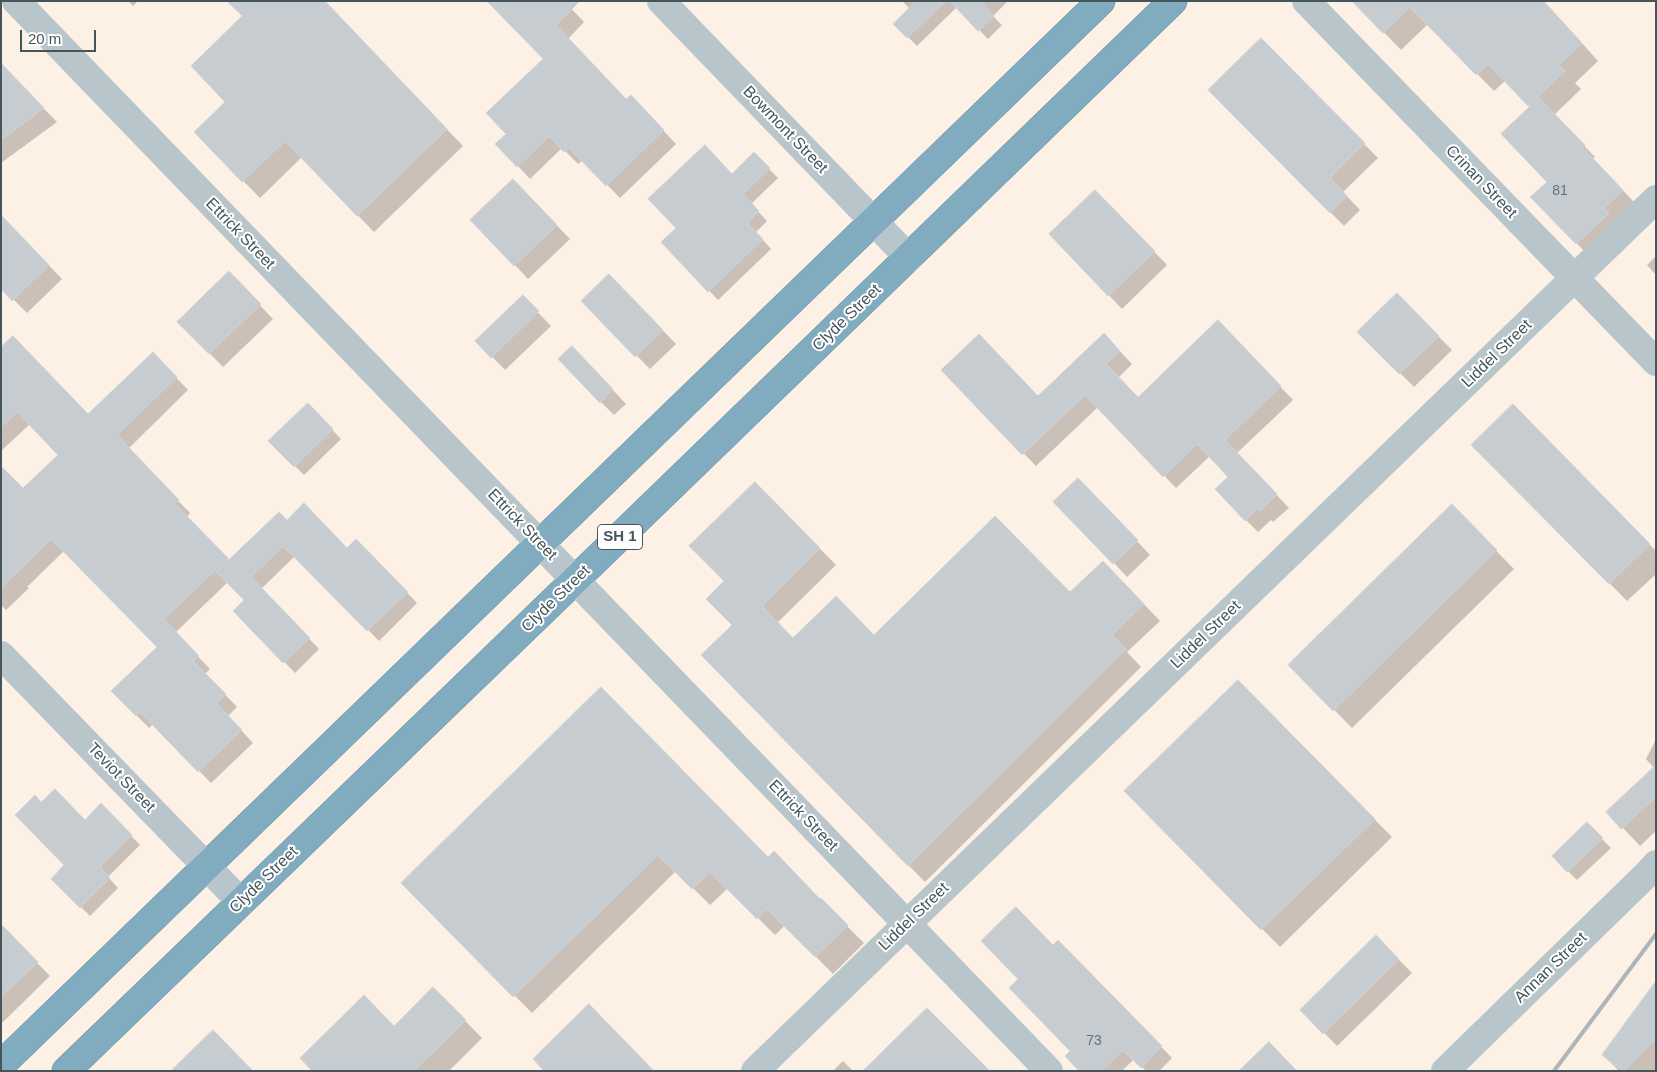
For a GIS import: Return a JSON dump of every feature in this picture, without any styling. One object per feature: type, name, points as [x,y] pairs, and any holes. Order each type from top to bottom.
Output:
[{"type":"highway","points":[[1,1065],[1101,1]]},
{"type":"highway","name":"Clyde Street","points":[[66,1071],[1173,1]]},
{"type":"street","name":"Ettrick Street","points":[[16,1],[1049,1071]]},
{"type":"street","name":"Bowmont Street","points":[[661,1],[909,258]]},
{"type":"street","name":"Crinan Street","points":[[1306,1],[1656,362]]},
{"type":"street","name":"Liddel Street","points":[[755,1071],[1656,199]]},
{"type":"street","name":"Teviot Street","points":[[1,655],[241,902]]},
{"type":"street","name":"Annan Street","points":[[1445,1071],[1648,874],[1656,864]]},
{"type":"shaded area","points":[[1,1],[1656,1],[1656,1071],[1,1071]]},
{"type":"building","points":[[227,1],[325,1],[447,129],[357,216],[285,141],[242,182],[194,132],[225,102],[191,66],[242,16]]},
{"type":"building","points":[[487,1],[580,1],[556,25],[626,99],[631,95],[664,130],[606,186],[569,148],[564,152],[549,136],[517,167],[495,144],[506,134],[486,113],[543,59]]},
{"type":"building","points":[[917,1],[946,1],[907,38],[893,24]]},
{"type":"building","points":[[950,1],[980,1],[994,16],[978,31]]},
{"type":"building","points":[[1352,1],[1543,1],[1582,43],[1559,65],[1565,71],[1528,106],[1488,64],[1476,75],[1410,7],[1383,33]]},
{"type":"building","points":[[1261,38],[1365,143],[1330,178],[1347,196],[1330,213],[1208,90]]},
{"type":"building","points":[[1,63],[44,108],[1,140]]},
{"type":"building","points":[[1539,98],[1585,145],[1582,147],[1623,190],[1604,208],[1609,213],[1576,244],[1530,197],[1547,182],[1501,134]]},
{"type":"building","points":[[705,145],[732,174],[754,152],[770,168],[743,194],[759,211],[747,223],[763,239],[708,292],[661,242],[676,228],[648,199]]},
{"type":"building","points":[[513,179],[557,225],[514,266],[470,220]]},
{"type":"building","points":[[1095,190],[1155,251],[1108,296],[1049,234]]},
{"type":"building","points":[[1,215],[49,265],[12,301],[1,289]]},
{"type":"building","points":[[229,271],[261,304],[209,354],[177,322]]},
{"type":"building","points":[[609,274],[663,330],[635,357],[581,301]]},
{"type":"building","points":[[1397,293],[1439,336],[1399,374],[1357,332]]},
{"type":"building","points":[[523,295],[539,311],[491,358],[475,341]]},
{"type":"building","points":[[1218,320],[1281,386],[1225,440],[1277,494],[1260,511],[1258,508],[1245,521],[1215,489],[1228,477],[1197,444],[1163,477],[1085,395],[1022,455],[941,370],[979,334],[1038,396],[1104,333],[1120,351],[1106,364],[1138,397]]},
{"type":"building","points":[[13,336],[88,414],[153,352],[177,377],[117,435],[179,500],[175,504],[228,558],[164,619],[199,656],[193,661],[226,694],[216,703],[242,730],[198,772],[140,712],[136,716],[111,691],[157,647],[51,539],[1,588],[1,466],[23,488],[58,455],[17,412],[1,427],[1,347]]},
{"type":"building","points":[[572,346],[613,389],[600,403],[558,359]]},
{"type":"building","points":[[308,403],[333,429],[294,467],[268,441]]},
{"type":"building","points":[[1513,404],[1650,544],[1609,584],[1471,445]]},
{"type":"building","points":[[1078,478],[1138,540],[1113,564],[1053,502]]},
{"type":"building","points":[[755,482],[820,548],[762,606],[793,638],[836,596],[874,635],[995,516],[1070,592],[1103,561],[1144,604],[1112,635],[1126,649],[908,866],[701,655],[732,625],[706,599],[724,581],[689,546]]},
{"type":"building","points":[[304,503],[347,548],[356,539],[408,592],[367,631],[283,546],[251,577],[310,638],[283,663],[233,611],[244,600],[216,572],[279,512],[287,520]]},
{"type":"building","points":[[1452,504],[1497,550],[1333,711],[1288,665]]},
{"type":"building","points":[[1238,680],[1375,819],[1261,930],[1124,791]]},
{"type":"building","points":[[601,687],[768,857],[774,851],[848,925],[815,957],[767,909],[757,919],[710,872],[692,889],[658,855],[513,997],[401,883]]},
{"type":"building","points":[[1656,765],[1656,797],[1621,829],[1606,812]]},
{"type":"building","points":[[55,789],[85,820],[101,803],[132,835],[100,867],[110,878],[80,908],[51,879],[64,865],[15,815],[35,795],[41,802]]},
{"type":"building","points":[[1587,822],[1603,838],[1567,872],[1552,856]]},
{"type":"building","points":[[1016,907],[1053,945],[1058,940],[1162,1046],[1141,1068],[1123,1050],[1101,1071],[1079,1071],[1065,1056],[1070,1051],[1009,988],[1018,979],[981,941]]},
{"type":"building","points":[[1,924],[38,962],[1,997]]},
{"type":"building","points":[[1376,935],[1399,959],[1323,1034],[1300,1010]]},
{"type":"building","points":[[1656,981],[1656,1039],[1623,1071],[1602,1055]]},
{"type":"building","points":[[433,987],[466,1020],[414,1071],[312,1071],[300,1058],[364,995],[394,1026]]},
{"type":"building","points":[[589,1004],[654,1071],[544,1071],[533,1059]]},
{"type":"building","points":[[927,1008],[990,1071],[863,1071]]},
{"type":"building","points":[[213,1030],[253,1071],[171,1071]]},
{"type":"building","points":[[1269,1042],[1297,1071],[1239,1071]]},
{"type":"railway","points":[[1554,1071],[1656,934]]}]
